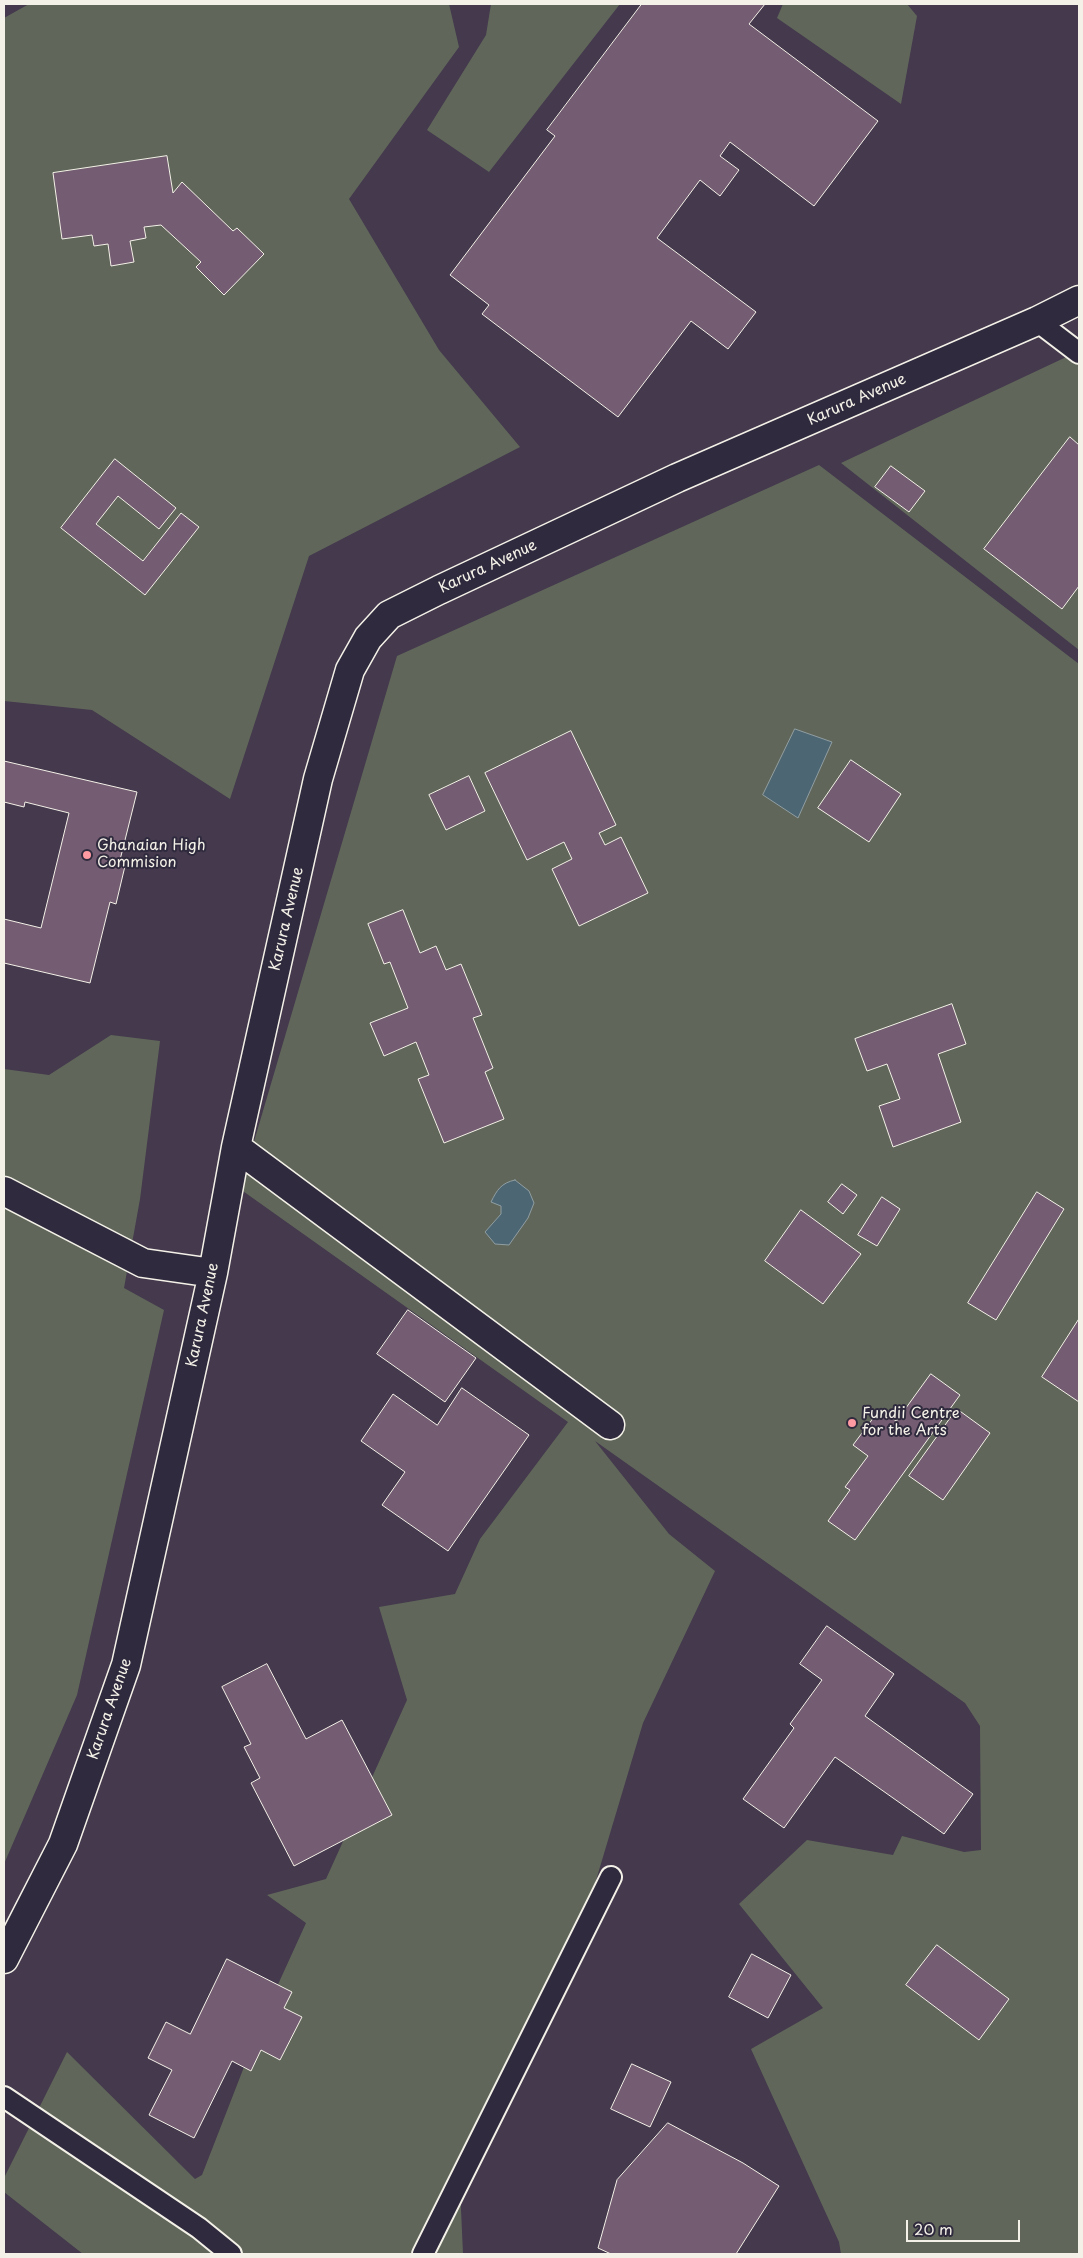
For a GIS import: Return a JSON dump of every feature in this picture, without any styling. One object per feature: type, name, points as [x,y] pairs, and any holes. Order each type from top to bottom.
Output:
[{"type":"street","name":"Karura Avenue","points":[[4,1959],[63,1844],[126,1665],[213,1273],[236,1147],[321,770],[350,670],[368,638],[389,615],[677,478],[1037,321],[1079,300]]},
{"type":"street","points":[[236,1147],[610,1425]]},
{"type":"street","points":[[4,1192],[143,1262],[213,1273]]},
{"type":"lane","points":[[1037,321],[1079,353]]},
{"type":"lane","points":[[423,2254],[612,1877]]},
{"type":"lane","points":[[4,2097],[199,2228],[231,2254]]},
{"type":"green space","points":[[29,4],[449,4],[459,47],[349,199],[439,350],[520,447],[309,556],[230,799],[92,710],[4,701],[4,18]]},
{"type":"green space","points":[[491,4],[620,4],[489,172],[427,130],[486,35]]},
{"type":"green space","points":[[783,4],[907,4],[917,16],[901,104],[777,18]]},
{"type":"green space","points":[[1079,351],[1079,650],[841,463]]},
{"type":"green space","points":[[819,465],[1079,664],[1079,2254],[841,2254],[839,2242],[751,2049],[823,2008],[739,1904],[807,1840],[893,1855],[902,1836],[964,1852],[981,1850],[980,1726],[965,1703],[595,1441],[669,1534],[715,1571],[643,1723],[568,1974],[459,2164],[463,2254],[83,2254],[4,2192],[4,2178],[67,2052],[195,2179],[202,2175],[265,2013],[306,1923],[267,1895],[326,1879],[407,1700],[379,1607],[455,1594],[480,1539],[568,1422],[240,1189],[397,656]]},
{"type":"green space","points":[[111,1035],[160,1041],[140,1199],[124,1288],[164,1310],[77,1695],[4,1864],[4,1069],[49,1075]]},
{"type":"water","points":[[795,729],[832,742],[798,818],[763,795]]},
{"type":"water","points":[[515,1180],[529,1191],[534,1203],[528,1218],[509,1245],[495,1244],[485,1232],[501,1214],[501,1206],[491,1202],[500,1188],[506,1183]]},
{"type":"building","points":[[642,4],[765,4],[749,24],[878,121],[814,206],[730,142],[720,156],[739,170],[720,196],[700,180],[657,238],[756,312],[728,349],[691,321],[618,417],[482,314],[489,305],[450,275],[555,136],[547,130]]},
{"type":"building","points":[[167,156],[173,193],[182,182],[233,231],[237,228],[264,254],[224,295],[196,267],[201,262],[161,225],[144,227],[146,238],[130,241],[134,262],[111,266],[108,244],[94,246],[92,235],[62,239],[53,173]]},
{"type":"building","points":[[1070,437],[1079,445],[1079,586],[1062,609],[984,549]]},
{"type":"building","points":[[115,459],[176,508],[159,529],[118,496],[96,524],[143,561],[181,513],[199,527],[145,595],[61,528]]},
{"type":"building","points":[[891,466],[925,491],[909,512],[875,487]]},
{"type":"building","points":[[571,731],[616,825],[599,833],[605,845],[621,837],[648,893],[579,926],[552,869],[572,859],[564,842],[527,860],[485,773]]},
{"type":"building","points":[[851,760],[901,794],[869,842],[818,808]]},
{"type":"building","points":[[4,761],[137,792],[119,864],[125,866],[116,904],[110,902],[90,983],[4,963],[4,919],[41,928],[69,813],[25,802],[24,807],[4,802]]},
{"type":"building","points":[[469,776],[485,811],[446,830],[429,795]]},
{"type":"building","points":[[403,910],[420,953],[436,946],[446,970],[461,964],[482,1015],[473,1018],[493,1068],[485,1072],[504,1119],[444,1143],[418,1079],[429,1075],[416,1042],[384,1056],[370,1023],[408,1008],[390,962],[384,964],[368,924]]},
{"type":"building","points":[[952,1004],[966,1044],[938,1054],[961,1122],[893,1147],[879,1106],[900,1099],[887,1064],[867,1071],[855,1039]]},
{"type":"building","points":[[842,1184],[857,1195],[843,1214],[828,1202]]},
{"type":"building","points":[[1037,1192],[1064,1209],[996,1320],[968,1303]]},
{"type":"building","points":[[882,1197],[900,1209],[877,1246],[858,1235]]},
{"type":"building","points":[[801,1210],[861,1254],[823,1304],[765,1261]]},
{"type":"building","points":[[408,1310],[476,1358],[445,1402],[377,1354]]},
{"type":"building","points":[[1079,1319],[1079,1402],[1042,1377]]},
{"type":"building","points":[[931,1374],[960,1395],[855,1540],[828,1521],[850,1490],[845,1487],[868,1456],[853,1445],[880,1409],[896,1421]]},
{"type":"building","points":[[462,1388],[529,1435],[448,1551],[382,1505],[405,1472],[361,1441],[393,1394],[437,1425]]},
{"type":"building","points":[[957,1409],[990,1433],[943,1500],[909,1476]]},
{"type":"building","points":[[827,1626],[894,1674],[865,1716],[973,1794],[944,1834],[835,1757],[784,1828],[743,1799],[794,1728],[790,1724],[822,1680],[800,1664]]},
{"type":"building","points":[[267,1664],[306,1739],[342,1720],[392,1815],[294,1866],[251,1783],[260,1778],[244,1747],[251,1744],[222,1687]]},
{"type":"building","points":[[937,1945],[1009,1999],[979,2040],[906,1985]]},
{"type":"building","points":[[752,1954],[791,1975],[768,2018],[729,1997]]},
{"type":"building","points":[[227,1959],[292,1992],[284,2008],[302,2017],[280,2060],[261,2050],[251,2071],[232,2061],[194,2138],[149,2115],[172,2070],[148,2058],[166,2022],[190,2034]]},
{"type":"building","points":[[632,2064],[671,2082],[650,2127],[611,2109]]},
{"type":"building","points":[[668,2123],[743,2163],[779,2186],[736,2254],[611,2254],[598,2248],[617,2180]]},
{"type":"place","name":"Ghanaian High Commision","points":[[87,855]]},
{"type":"place","name":"Fundii Centre for the Arts","points":[[852,1423]]}]
